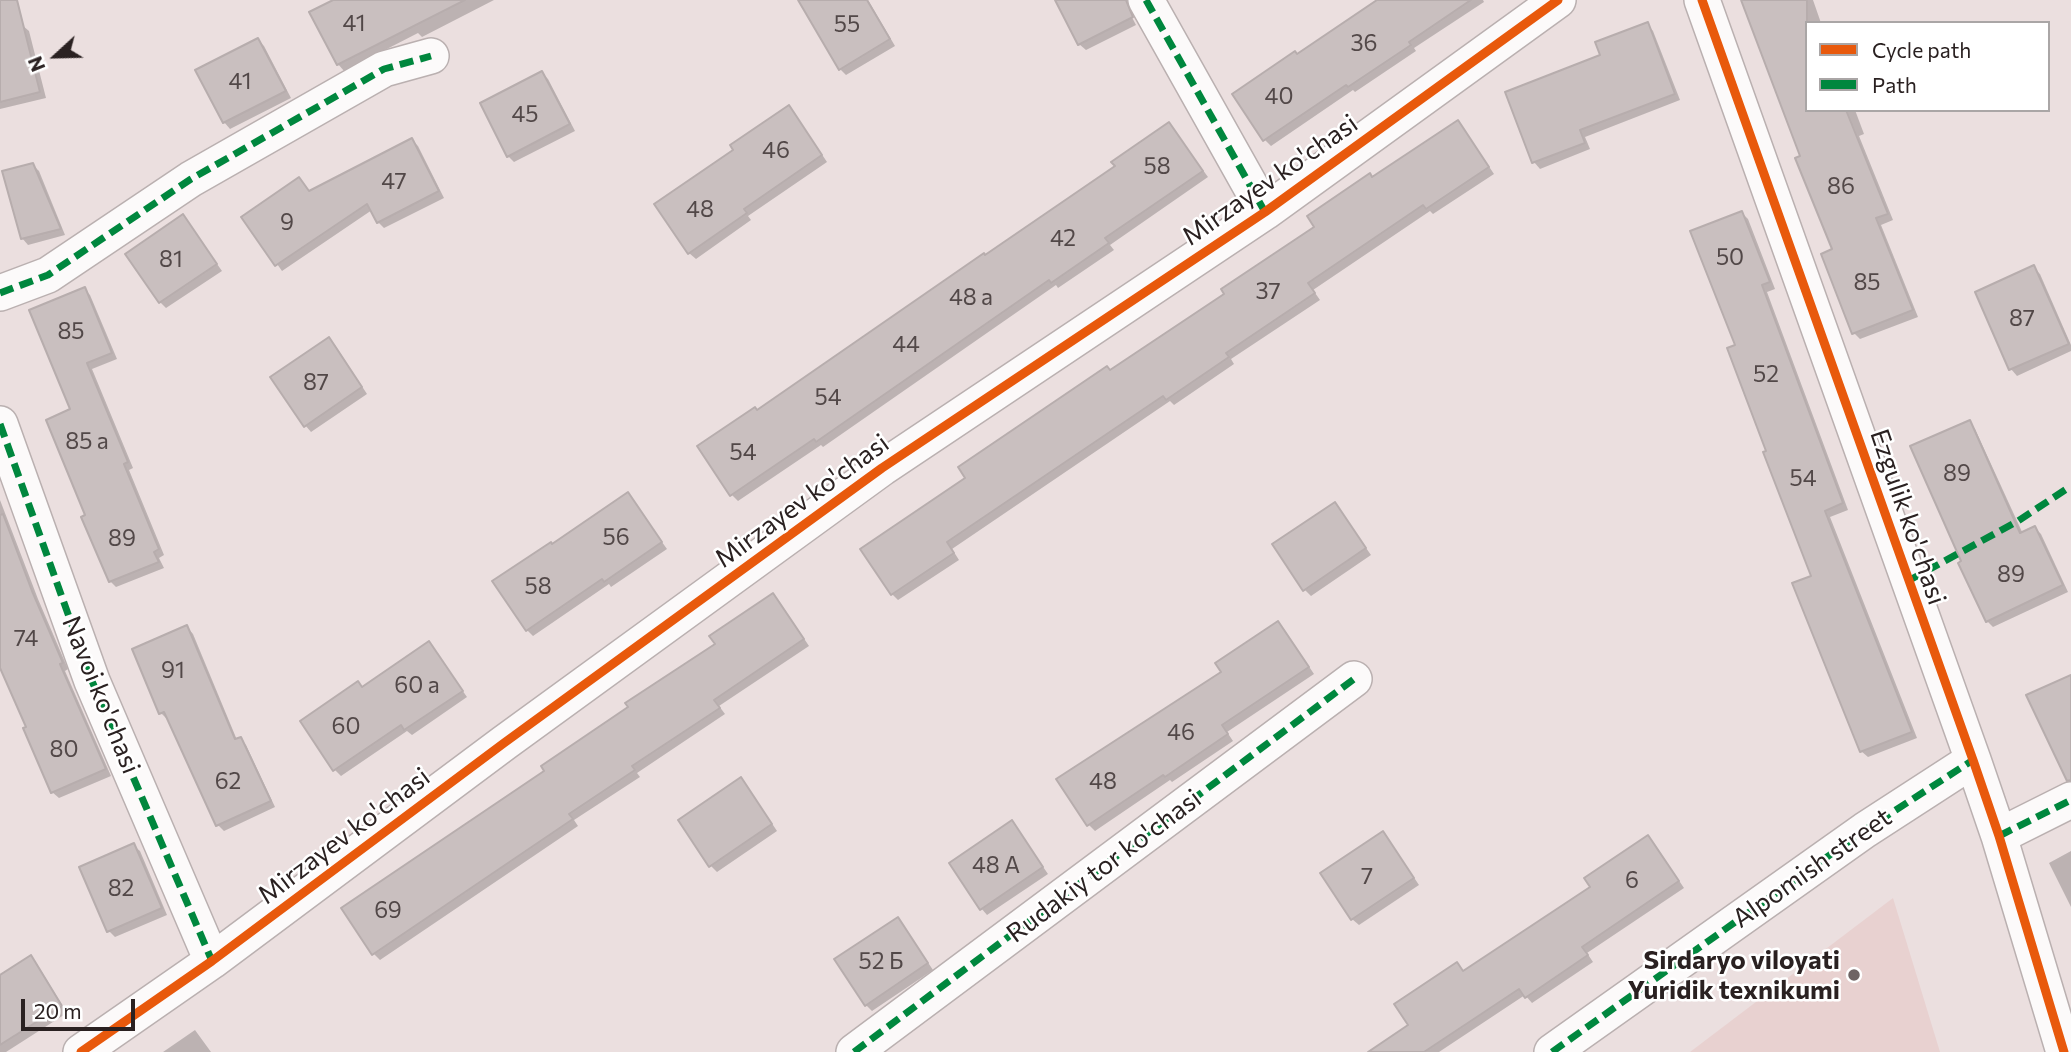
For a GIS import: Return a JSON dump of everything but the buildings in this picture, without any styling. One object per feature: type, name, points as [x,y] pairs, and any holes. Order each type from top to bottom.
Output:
[{"type":"street","points":[[1146,0],[1265,212]]},
{"type":"street","name":"Mirzayev ko'chasi","points":[[81,1052],[212,961],[504,743],[882,468],[1265,212],[1558,0]]},
{"type":"street","name":"Ezgulik ko'chasi","points":[[1702,0],[1973,760],[1999,836],[2064,1052]]},
{"type":"street","points":[[0,293],[48,275],[191,179],[384,69],[431,56]]},
{"type":"street","name":"Navoi ko'chasi","points":[[0,424],[92,681],[212,961]]},
{"type":"street","name":"Rudakiy tor ko'chasi","points":[[854,1052],[1354,679]]},
{"type":"street","name":"Alpomish street","points":[[1552,1052],[1865,830],[1973,760]]},
{"type":"street","points":[[1999,836],[2071,800]]},
{"type":"shaded area","name":"Sirdaryo viloyati Yuridik texnikumi","points":[[1893,898],[1940,1052],[1690,1052]]},
{"type":"marked path","points":[[1146,0],[1265,212]]},
{"type":"marked path","points":[[0,293],[48,275],[191,179],[384,69],[431,56]]},
{"type":"marked path","points":[[0,424],[92,681],[212,961]]},
{"type":"marked path","points":[[1908,581],[2018,521],[2071,486]]},
{"type":"marked path","points":[[854,1052],[1354,679]]},
{"type":"marked path","points":[[1552,1052],[1865,830],[1973,760]]},
{"type":"marked path","points":[[1999,836],[2071,800]]},
{"type":"cycle path","points":[[81,1052],[212,961],[504,743],[882,468],[1265,212],[1558,0]]},
{"type":"cycle path","points":[[1702,0],[1973,760],[1999,836],[2064,1052]]},
{"type":"place","name":"Sirdaryo viloyati Yuridik texnikumi","points":[[1854,975]]}]
